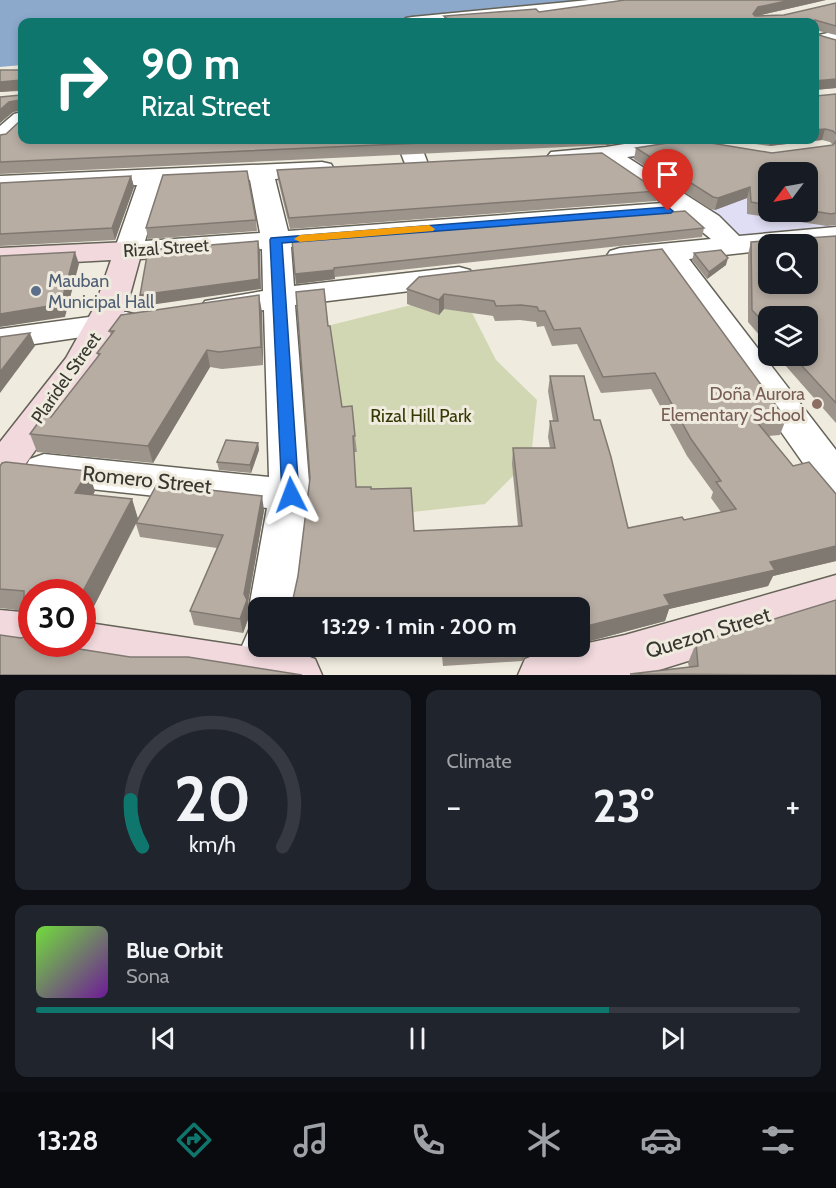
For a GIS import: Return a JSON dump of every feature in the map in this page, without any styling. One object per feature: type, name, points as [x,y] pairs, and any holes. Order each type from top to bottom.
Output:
[{"type":"main road","name":"Rizal Street","points":[[0,257],[128,251]]},
{"type":"main road","name":"Plaridel Street","points":[[2,467],[81,363],[111,306],[128,251]]},
{"type":"main road","name":"Quezon Street","points":[[543,675],[625,658],[836,595]]},
{"type":"main road","points":[[0,630],[18,633]]},
{"type":"main road","points":[[96,646],[271,667]]},
{"type":"street","points":[[454,18],[640,0]]},
{"type":"street","points":[[560,8],[579,18]]},
{"type":"street","points":[[0,138],[18,122]]},
{"type":"street","points":[[409,144],[416,164]]},
{"type":"street","points":[[535,158],[606,154],[658,146],[714,146]]},
{"type":"street","points":[[606,154],[691,209],[709,222],[732,245]]},
{"type":"street","points":[[0,184],[345,167]]},
{"type":"street","points":[[261,172],[276,240],[291,495],[274,597]]},
{"type":"street","name":"Plaridel Street","points":[[128,251],[152,177]]},
{"type":"street","name":"Rizal Street","points":[[128,251],[691,209]]},
{"type":"street","points":[[597,260],[836,235]]},
{"type":"street","points":[[668,251],[836,479]]},
{"type":"street","points":[[185,312],[491,272]]},
{"type":"street","points":[[0,339],[150,318]]},
{"type":"street","name":"Romero Street","points":[[2,467],[291,495]]},
{"type":"shaded area","points":[[660,146],[753,194],[758,200],[758,222],[818,222],[818,204],[836,229],[818,238],[818,234],[758,234],[758,246],[720,254],[704,203],[618,153]]},
{"type":"green space","name":"Rizal Hill Park","points":[[464,297],[496,360],[537,400],[531,458],[485,504],[349,519],[307,331],[431,300]]},
{"type":"water","points":[[0,0],[623,0],[430,18],[18,18],[18,65],[0,67]]},
{"type":"building","points":[[625,0],[791,0],[758,7],[753,14],[755,16],[784,15],[836,3],[836,26],[819,21],[819,18],[447,18],[444,16],[536,9],[539,12]]},
{"type":"building","points":[[819,35],[836,40],[836,79],[819,81]]},
{"type":"building","points":[[0,70],[18,70],[18,80],[0,82]]},
{"type":"building","points":[[836,94],[836,134],[825,129],[819,130],[819,96]]},
{"type":"building","points":[[18,95],[18,100],[9,102],[0,110],[0,97]]},
{"type":"building","points":[[18,123],[18,144],[401,144],[0,162],[0,135],[6,134]]},
{"type":"building","points":[[836,141],[836,213],[818,212],[818,162],[758,162],[758,203],[751,202],[750,187],[718,198],[713,197],[636,148],[661,144],[717,144],[772,153],[833,145]]},
{"type":"building","points":[[602,153],[658,191],[289,218],[277,170]]},
{"type":"building","points":[[247,171],[256,220],[146,228],[163,175]]},
{"type":"building","points":[[131,176],[112,228],[0,234],[0,183]]},
{"type":"building","points":[[685,211],[704,228],[295,274],[292,240]]},
{"type":"building","points":[[836,236],[836,403],[802,366],[818,366],[818,306],[758,306],[758,316],[752,310],[751,242],[758,242],[758,294],[818,294],[818,237]]},
{"type":"building","points":[[258,241],[259,279],[140,295],[148,250]]},
{"type":"building","points":[[662,249],[786,419],[756,421],[793,466],[809,462],[836,494],[836,546],[770,562],[775,570],[664,595],[670,605],[590,625],[590,597],[293,597],[310,478],[296,292],[324,289],[342,407],[352,406],[356,487],[411,488],[414,531],[522,526],[513,448],[555,448],[550,421],[558,421],[550,376],[584,376],[594,420],[600,420],[611,457],[628,528],[682,517],[684,520],[736,509],[716,482],[721,481],[691,439],[655,373],[603,377],[580,328],[554,330],[545,311],[539,311],[537,307],[496,306],[494,301],[444,294],[439,300],[407,289],[419,277]]},
{"type":"building","points":[[721,250],[728,258],[709,272],[694,253]]},
{"type":"building","name":"Mauban Municipal Hall","points":[[75,252],[61,304],[0,314],[0,256]]},
{"type":"building","points":[[259,295],[261,347],[219,352],[207,350],[148,446],[30,434],[43,416],[51,417],[100,354],[97,353],[114,331],[109,331],[121,315]]},
{"type":"building","points":[[30,333],[0,372],[0,337]]},
{"type":"building","points":[[226,440],[258,443],[250,465],[217,462]]},
{"type":"building","points":[[2,463],[88,471],[75,493],[132,499],[89,579],[18,579],[18,590],[0,589],[0,466]]},
{"type":"building","points":[[157,484],[262,496],[244,594],[247,600],[240,619],[190,611],[223,535],[136,523]]},
{"type":"building","points":[[836,600],[836,675],[630,674],[698,666],[696,643]]},
{"type":"building","points":[[0,635],[18,638],[18,657],[96,657],[96,652],[130,657],[188,657],[302,675],[0,675]]},
{"type":"slow traffic","points":[[300,239],[429,229]]},
{"type":"place","name":"Mauban Municipal Hall","points":[[36,291]]},
{"type":"place","name":"Doña Aurora Elementary School","points":[[817,404]]},
{"type":"route","points":[[291,495],[276,240],[668,211]]}]
